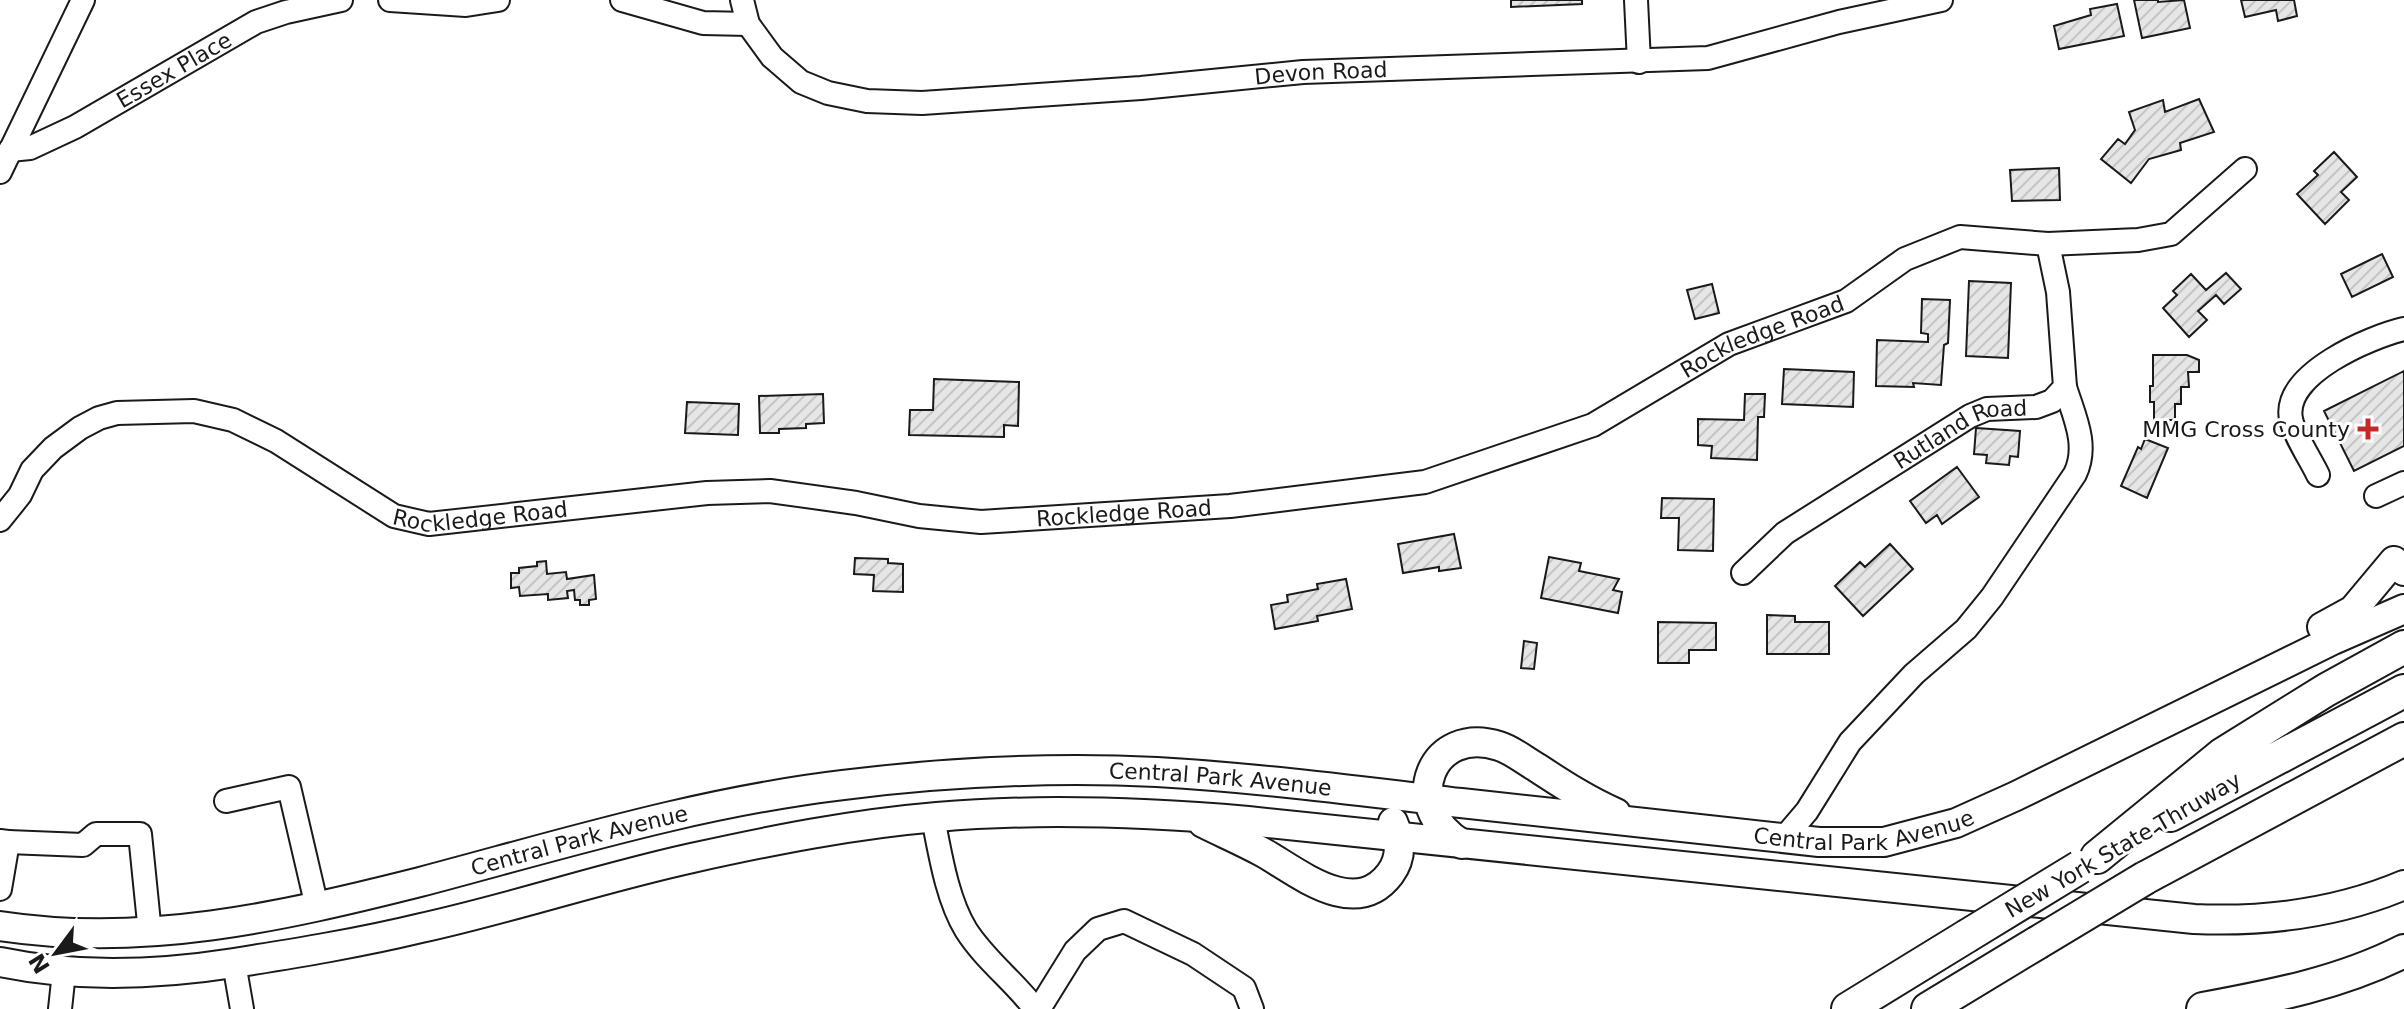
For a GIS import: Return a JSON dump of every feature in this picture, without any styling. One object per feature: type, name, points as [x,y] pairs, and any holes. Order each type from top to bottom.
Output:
[{"type":"highway","points":[[2088,862],[2223,754],[2326,690],[2404,647]]},
{"type":"highway","name":"New York State Thruway","points":[[1848,1009],[2088,862],[2404,691]]},
{"type":"highway","name":"New York State Thruway","points":[[1928,1009],[2145,878],[2404,739]]},
{"type":"highway","points":[[2203,1009],[2328,982],[2404,951]]},
{"type":"main road","points":[[2175,718],[2248,665],[2353,610],[2401,561]]},
{"type":"main road","name":"Central Park Avenue","points":[[0,926],[79,934],[150,933],[219,927],[317,907],[695,810],[776,795],[906,778],[1012,771],[1120,771],[1261,780],[1784,838],[1852,844],[1884,842],[1917,835],[1985,811],[2333,640],[2404,609]]},
{"type":"main road","points":[[1462,844],[1440,826],[1427,799],[1429,772],[1442,757],[1460,746],[1484,743],[1513,753],[1590,801],[1643,823]]},
{"type":"main road","points":[[1184,815],[1260,851],[1321,886],[1343,894],[1364,892],[1382,882],[1396,863],[1399,838],[1389,814],[1372,793]]},
{"type":"main road","name":"Central Park Avenue","points":[[0,962],[35,970],[64,972],[181,970],[286,956],[423,928],[625,873],[831,830],[933,818],[1049,812],[1184,815],[2194,919],[2251,919],[2298,914],[2366,899],[2404,885]]},
{"type":"main road","points":[[0,970],[35,970]]},
{"type":"street","points":[[0,172],[83,0]]},
{"type":"street","name":"Essex Place","points":[[10,150],[30,148],[75,127],[256,22],[341,0]]},
{"type":"street","points":[[390,0],[466,5],[498,0]]},
{"type":"street","points":[[622,0],[703,23],[748,24]]},
{"type":"street","name":"Devon Road","points":[[742,0],[748,24],[772,57],[801,82],[828,93],[867,101],[953,101],[1141,88],[1303,72],[1708,58],[1839,22],[1941,0]]},
{"type":"street","points":[[1636,0],[1639,62]]},
{"type":"street","name":"Rockledge Road","points":[[0,520],[20,495],[32,470],[53,448],[80,428],[117,413],[194,411],[233,420],[276,441],[394,516],[429,524],[707,493],[770,491],[919,516],[981,522],[1230,506],[1425,482],[1593,425],[1729,344],[1846,301],[1905,259],[1960,237],[2048,244],[2138,240],[2171,234],[2245,169]]},
{"type":"street","points":[[1784,838],[1807,811],[1850,742],[1914,674],[1966,629],[1992,597],[2081,461],[2082,446],[2065,387],[2058,292],[2048,244]]},
{"type":"street","points":[[2318,475],[2291,418],[2293,401],[2301,386],[2323,365],[2388,333],[2404,329]]},
{"type":"street","name":"Rutland Road","points":[[1743,573],[1785,533],[1970,416],[1987,409],[2036,407],[2052,401],[2065,387]]},
{"type":"street","points":[[2376,496],[2404,483]]},
{"type":"street","points":[[226,801],[289,787],[317,907]]},
{"type":"street","points":[[933,818],[945,875],[965,928],[988,958],[1037,1009],[1075,951],[1098,929],[1124,921],[1193,954],[1244,988],[1252,1009]]},
{"type":"street","points":[[0,889],[4,842],[83,845],[96,834],[140,834],[150,933]]},
{"type":"street","points":[[234,963],[248,1008]]},
{"type":"street","points":[[60,1009],[64,972]]},
{"type":"building","points":[[1511,0],[1582,0],[1582,4],[1511,7]]},
{"type":"building","points":[[2134,0],[2184,0],[2190,28],[2142,38]]},
{"type":"building","points":[[2241,0],[2294,0],[2297,16],[2278,21],[2276,10],[2245,17]]},
{"type":"building","points":[[2117,4],[2124,36],[2059,49],[2054,26],[2091,15],[2090,9]]},
{"type":"building","points":[[2199,99],[2214,132],[2180,143],[2181,150],[2149,159],[2131,183],[2101,159],[2118,139],[2125,144],[2135,130],[2129,112],[2163,100],[2165,112]]},
{"type":"building","points":[[2334,152],[2357,177],[2341,192],[2349,200],[2325,224],[2297,194],[2318,175],[2314,171]]},
{"type":"building","points":[[2059,168],[2060,200],[2012,201],[2010,170]]},
{"type":"building","points":[[2382,254],[2393,277],[2352,297],[2341,274]]},
{"type":"building","points":[[2226,273],[2241,289],[2224,304],[2216,295],[2198,311],[2207,320],[2189,337],[2163,308],[2177,295],[2173,291],[2191,274],[2206,290]]},
{"type":"building","points":[[1969,281],[2011,283],[2008,358],[1966,356]]},
{"type":"building","points":[[1712,284],[1719,313],[1695,319],[1687,290]]},
{"type":"building","points":[[1922,299],[1950,300],[1948,343],[1944,345],[1941,385],[1913,383],[1914,387],[1876,386],[1877,340],[1928,342],[1928,334],[1921,333]]},
{"type":"building","points":[[2153,355],[2187,355],[2199,360],[2199,372],[2188,372],[2189,387],[2181,387],[2181,404],[2175,404],[2175,420],[2154,420],[2154,402],[2150,402]]},
{"type":"building","points":[[1784,369],[1854,372],[1853,407],[1782,404]]},
{"type":"building","name":"MMG Cross County","points":[[2404,371],[2404,446],[2354,471],[2324,411]]},
{"type":"building","points":[[934,379],[1019,382],[1018,426],[1004,425],[1004,437],[909,435],[910,410],[933,410]]},
{"type":"building","points":[[823,394],[824,423],[806,424],[806,428],[779,429],[779,433],[760,433],[759,396]]},
{"type":"building","points":[[1745,394],[1765,394],[1764,417],[1758,417],[1757,460],[1711,458],[1712,446],[1698,445],[1698,419],[1744,420]]},
{"type":"building","points":[[687,402],[739,404],[738,435],[685,433]]},
{"type":"building","points":[[1976,428],[2020,431],[2018,457],[2010,456],[2009,465],[1986,463],[1987,455],[1974,454]]},
{"type":"building","points":[[2145,439],[2168,448],[2147,498],[2121,486],[2138,447],[2141,449]]},
{"type":"building","points":[[1957,467],[1979,497],[1942,524],[1937,515],[1926,523],[1910,501]]},
{"type":"building","points":[[1662,498],[1714,499],[1713,551],[1678,550],[1679,518],[1661,518]]},
{"type":"building","points":[[1454,534],[1461,568],[1439,571],[1439,567],[1403,573],[1398,544]]},
{"type":"building","points":[[1890,544],[1913,569],[1863,616],[1835,586],[1860,562],[1865,567]]},
{"type":"building","points":[[1549,557],[1581,563],[1579,571],[1619,579],[1613,590],[1622,592],[1618,613],[1541,598]]},
{"type":"building","points":[[855,558],[888,559],[888,563],[903,564],[903,592],[873,591],[874,575],[854,574]]},
{"type":"building","points":[[546,561],[547,574],[566,572],[567,579],[594,575],[596,599],[589,600],[589,605],[580,605],[580,600],[575,600],[574,590],[567,591],[568,598],[548,600],[548,594],[520,596],[519,587],[511,588],[511,573],[519,573],[519,568],[537,566],[537,562]]},
{"type":"building","points":[[1346,579],[1352,609],[1317,616],[1318,621],[1275,629],[1271,605],[1288,602],[1287,595],[1318,589],[1317,584]]},
{"type":"building","points":[[1767,615],[1795,616],[1795,622],[1829,622],[1829,654],[1767,654]]},
{"type":"building","points":[[1658,622],[1716,623],[1716,650],[1689,650],[1689,663],[1658,663]]},
{"type":"building","points":[[1524,641],[1537,643],[1534,669],[1521,668]]},
{"type":"place","name":"MMG Cross County","points":[[2368,429]]}]
